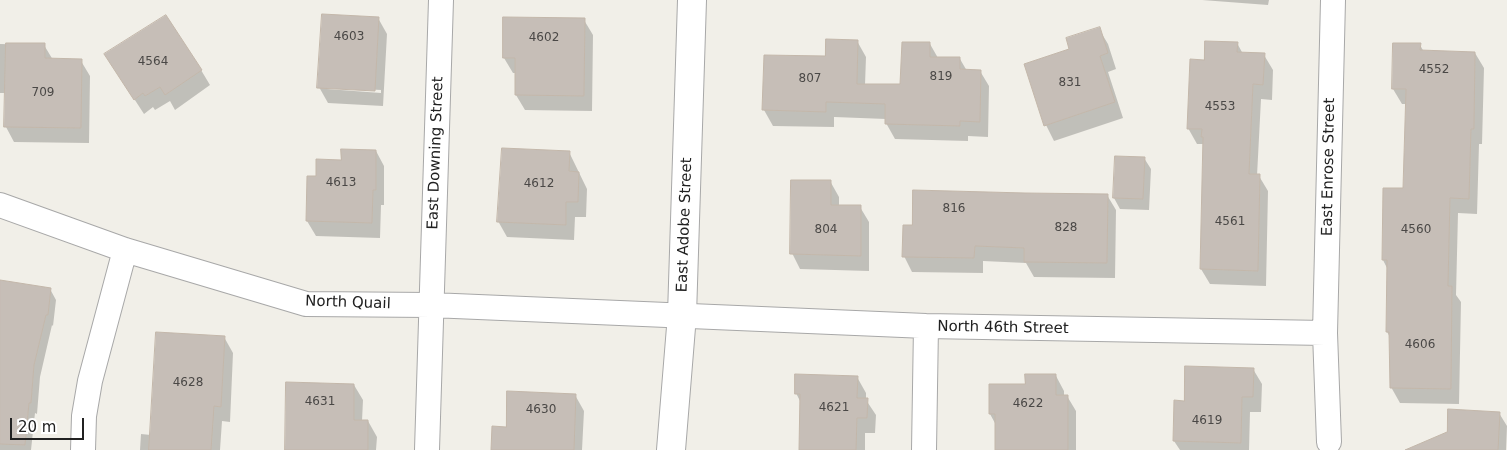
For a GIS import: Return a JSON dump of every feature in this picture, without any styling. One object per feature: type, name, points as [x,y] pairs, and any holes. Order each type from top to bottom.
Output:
[{"type":"street","name":"East Downing Street","points":[[427,450],[441,0]]},
{"type":"street","name":"East Adobe Street","points":[[671,450],[682,315],[692,0]]},
{"type":"street","name":"East Enrose Street","points":[[1329,442],[1325,333],[1333,0]]},
{"type":"street","name":"North Quail","points":[[0,205],[125,250],[306,304],[431,306],[682,315]]},
{"type":"street","points":[[83,450],[84,416],[90,381],[125,250]]},
{"type":"street","name":"North 46th Street","points":[[682,315],[926,326],[1325,333]]},
{"type":"street","points":[[924,450],[926,326]]},
{"type":"building","points":[[322,14],[379,17],[375,91],[317,88]]},
{"type":"building","points":[[166,15],[202,70],[165,95],[160,87],[145,96],[143,93],[134,100],[104,54]]},
{"type":"building","points":[[503,17],[585,18],[584,96],[515,95],[515,58],[503,58]]},
{"type":"building","points":[[1100,27],[1108,53],[1100,56],[1115,102],[1044,126],[1024,64],[1069,49],[1066,38]]},
{"type":"building","points":[[826,39],[858,40],[857,84],[900,84],[902,42],[930,42],[930,57],[960,57],[960,69],[981,70],[980,122],[960,121],[960,126],[885,124],[885,104],[826,102],[826,112],[762,110],[764,55],[825,56]]},
{"type":"building","points":[[1205,41],[1238,42],[1237,52],[1265,53],[1263,85],[1253,84],[1249,174],[1260,174],[1258,271],[1200,269],[1203,137],[1201,137],[1202,129],[1187,129],[1190,59],[1204,60]]},
{"type":"building","points":[[6,43],[45,43],[45,58],[82,59],[81,128],[4,127]]},
{"type":"building","points":[[1393,43],[1421,43],[1420,50],[1475,52],[1474,129],[1471,129],[1469,199],[1450,198],[1448,286],[1452,286],[1451,389],[1390,388],[1389,332],[1386,332],[1387,260],[1382,260],[1383,188],[1403,188],[1406,89],[1392,89]]},
{"type":"building","points":[[502,148],[570,151],[569,171],[579,172],[578,202],[566,202],[566,225],[497,222]]},
{"type":"building","points":[[341,149],[376,150],[376,190],[373,190],[372,223],[306,221],[307,176],[316,176],[316,159],[341,160]]},
{"type":"building","points":[[1115,156],[1145,157],[1143,199],[1113,198]]},
{"type":"building","points":[[791,180],[831,180],[831,205],[861,205],[861,256],[790,254]]},
{"type":"building","points":[[913,190],[1108,194],[1107,263],[1024,262],[1024,248],[975,246],[974,258],[902,257],[903,225],[912,225]]},
{"type":"building","points":[[0,280],[51,288],[48,315],[46,315],[34,365],[25,445],[0,444]]},
{"type":"building","points":[[156,332],[225,336],[221,407],[214,406],[211,450],[149,450]]},
{"type":"building","points":[[1185,366],[1254,368],[1253,397],[1242,397],[1241,443],[1173,441],[1174,400],[1184,401]]},
{"type":"building","points":[[795,374],[858,376],[857,398],[868,398],[867,418],[857,418],[856,450],[799,450],[800,394],[795,394]]},
{"type":"building","points":[[1025,374],[1056,374],[1056,395],[1068,395],[1068,450],[995,450],[995,414],[989,414],[989,384],[1025,384]]},
{"type":"building","points":[[286,382],[354,384],[354,420],[368,420],[368,450],[285,450]]},
{"type":"building","points":[[507,391],[576,394],[574,450],[491,450],[492,426],[506,427]]},
{"type":"building","points":[[1448,409],[1500,412],[1498,450],[1405,450],[1447,432]]}]
